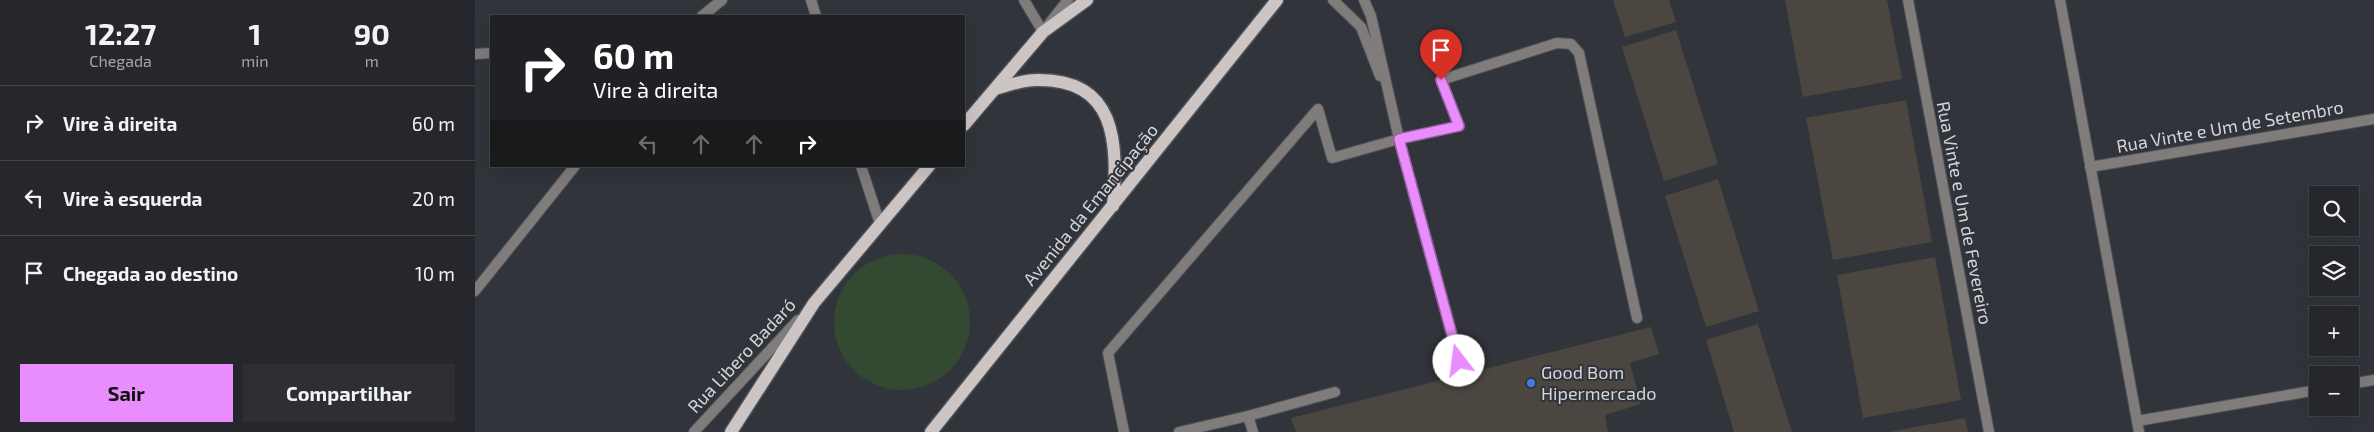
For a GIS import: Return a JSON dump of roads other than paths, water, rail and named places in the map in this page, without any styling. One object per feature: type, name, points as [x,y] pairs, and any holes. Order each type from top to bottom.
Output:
[{"type":"main road","points":[[965,124],[1043,32],[1087,0]]},
{"type":"main road","name":"Avenida da Emancipação","points":[[934,431],[1277,0]]},
{"type":"main road","points":[[995,89],[1034,80],[1066,82],[1093,96],[1111,128],[1116,162],[1113,206]]},
{"type":"main road","points":[[731,432],[815,303],[928,167]]},
{"type":"street","points":[[703,15],[721,0]]},
{"type":"street","points":[[811,0],[816,15]]},
{"type":"street","points":[[1024,0],[1043,32],[1068,0]]},
{"type":"street","points":[[1269,10],[1286,0]]},
{"type":"street","points":[[1333,0],[1361,27],[1392,108]]},
{"type":"street","points":[[1364,0],[1371,16],[1399,139],[1459,361]]},
{"type":"street","name":"Rua Vinte e Um de Fevereiro","points":[[1908,0],[1989,432]]},
{"type":"street","points":[[2060,0],[2139,432]]},
{"type":"street","points":[[1124,432],[1107,353],[1318,109],[1332,158],[1399,139],[1459,126],[1441,80],[1557,43],[1571,44],[1579,53],[1637,318]]},
{"type":"street","points":[[475,54],[490,53]]},
{"type":"street","name":"Rua Vinte e Um de Setembro","points":[[2091,167],[2374,119]]},
{"type":"street","points":[[475,290],[574,167]]},
{"type":"street","points":[[861,167],[880,224]]},
{"type":"street","name":"Rua Libero Badaró","points":[[694,432],[815,303]]},
{"type":"street","points":[[2359,382],[2374,380]]},
{"type":"street","points":[[2137,421],[2309,391]]},
{"type":"street","points":[[1179,432],[1248,416],[1335,392]]},
{"type":"street","points":[[1248,416],[1253,432]]},
{"type":"place","name":"Good Bom Hipermercado","points":[[1531,383]]}]
